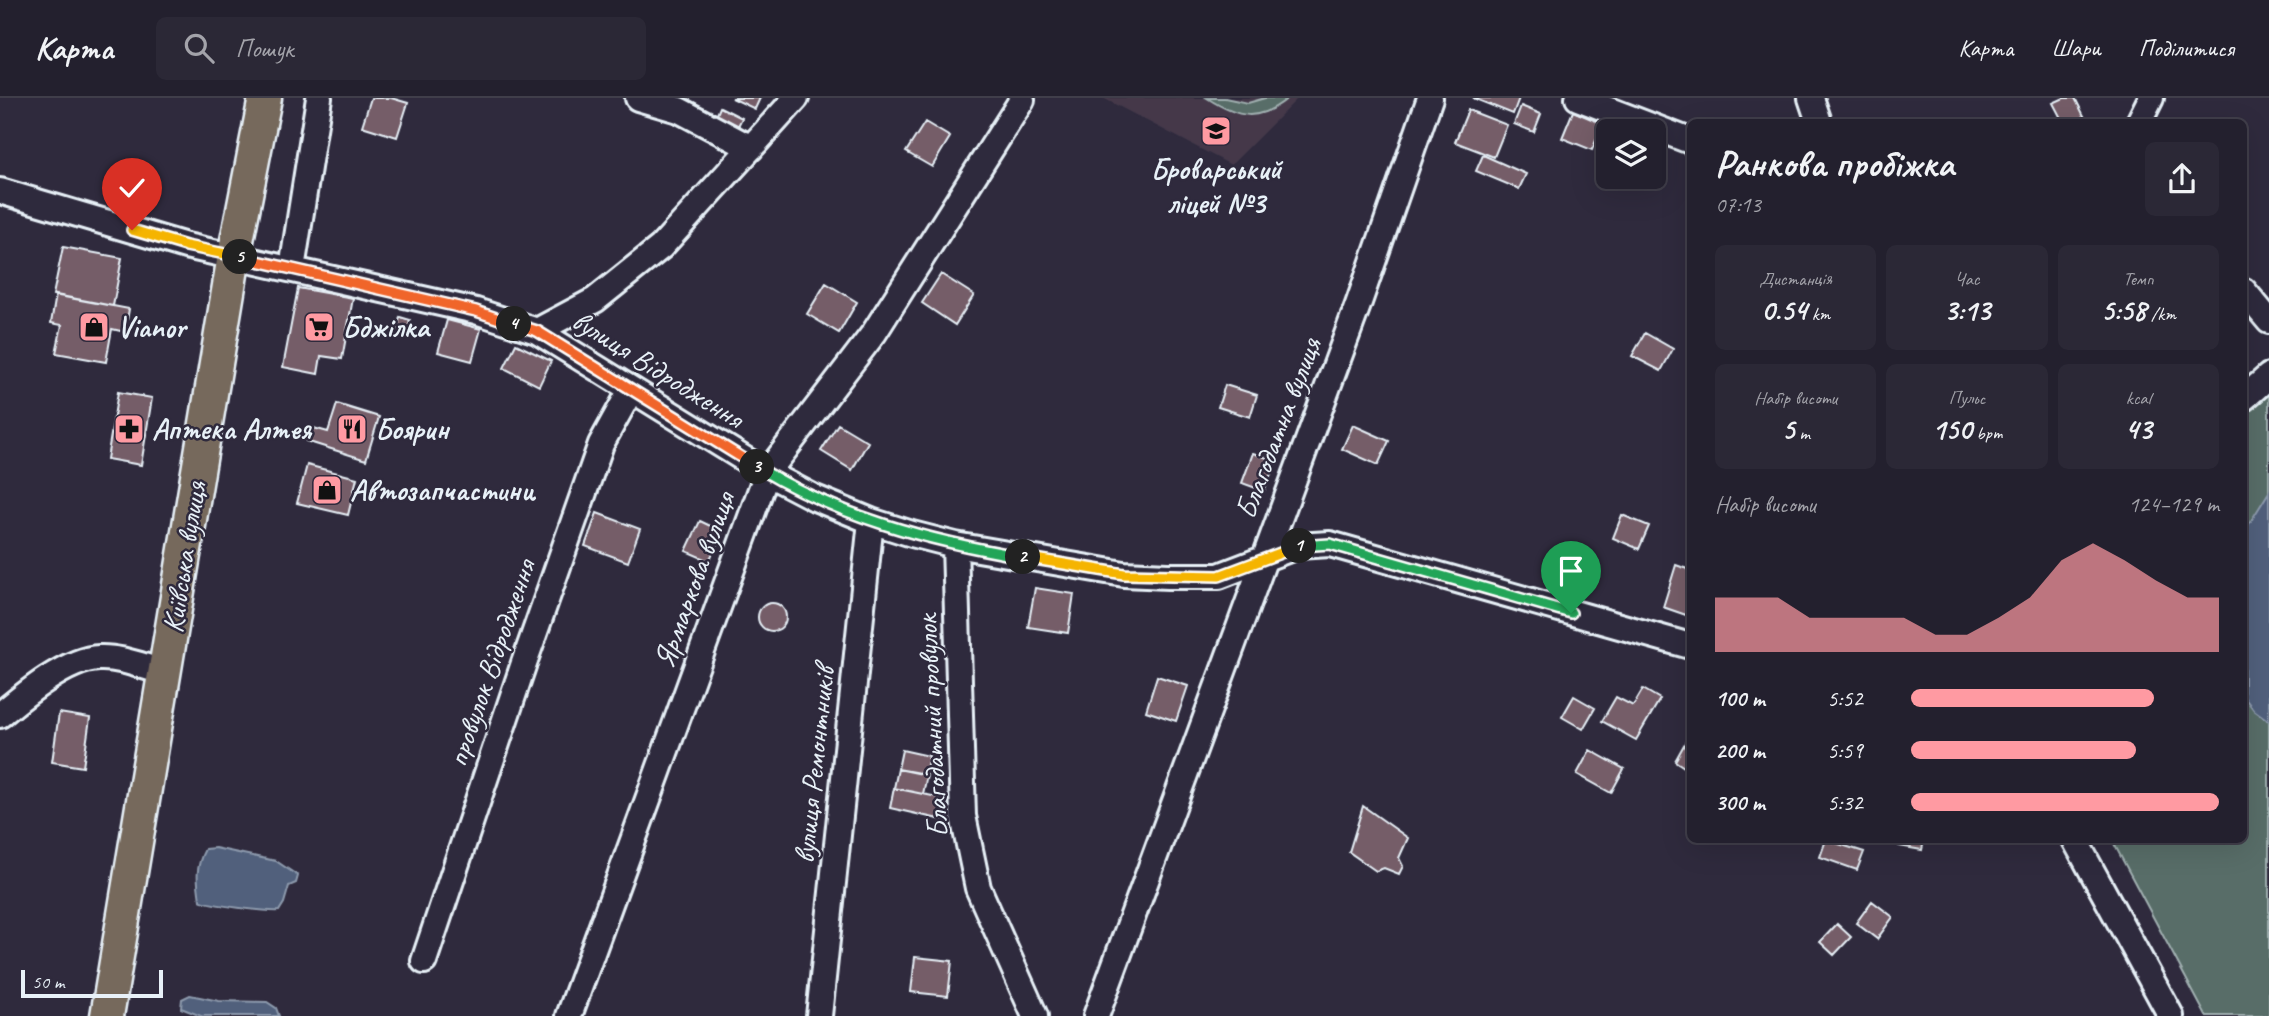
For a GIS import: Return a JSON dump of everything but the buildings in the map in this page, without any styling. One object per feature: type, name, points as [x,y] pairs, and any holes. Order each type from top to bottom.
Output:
[{"type":"main road","name":"Київська вулиця","points":[[107,1016],[234,256],[265,98]]},
{"type":"street","points":[[292,269],[319,98]]},
{"type":"street","points":[[638,98],[679,110],[751,148]]},
{"type":"street","points":[[537,331],[595,300],[661,247],[796,98]]},
{"type":"street","name":"Благодатна вулиця","points":[[1096,1016],[1358,305],[1430,98]]},
{"type":"street","points":[[1578,98],[1687,140]]},
{"type":"street","points":[[1811,98],[1818,119]]},
{"type":"street","points":[[2140,119],[2151,98]]},
{"type":"street","name":"Ярмаркова вулиця","points":[[569,1016],[767,473],[874,333],[1022,100]]},
{"type":"street","name":"вулиця Відродження","points":[[0,191],[174,242],[476,311],[537,331],[767,473],[814,498],[872,521],[955,545],[1124,574],[1219,576],[1297,546],[1330,544],[1687,645]]},
{"type":"street","points":[[2247,295],[2269,321]]},
{"type":"street","points":[[2247,395],[2269,376]]},
{"type":"street","name":"провулок Відродження","points":[[424,961],[601,444],[631,390]]},
{"type":"street","name":"вулиця Ремонтників","points":[[819,1016],[872,521]]},
{"type":"street","name":"Благодатний провулок","points":[[955,545],[963,816],[978,888],[1035,1016]]},
{"type":"street","points":[[0,715],[46,680],[78,663],[99,658],[164,672]]},
{"type":"street","points":[[2077,843],[2172,1016]]},
{"type":"shaded area","name":"Броварський ліцей №3","points":[[1103,98],[1298,98],[1231,165]]},
{"type":"green space","points":[[1207,98],[1225,98],[1248,103],[1265,98],[1288,98],[1267,111],[1248,115],[1229,110]]},
{"type":"green space","points":[[2269,387],[2269,1016],[2206,1016],[2114,843],[2247,843],[2247,405]]},
{"type":"water","points":[[2269,492],[2269,721],[2247,701],[2247,527]]},
{"type":"water","points":[[215,848],[276,861],[298,876],[296,883],[289,886],[279,911],[238,908],[200,900],[198,868],[205,849]]},
{"type":"water","points":[[190,995],[219,1001],[267,1002],[276,1008],[279,1016],[201,1016],[181,1008],[182,999]]},
{"type":"place","name":"Броварський ліцей №3","points":[[1216,131]]},
{"type":"place","name":"Vianor","points":[[94,327]]},
{"type":"place","name":"Бджілка","points":[[319,327]]},
{"type":"place","name":"Аптека Алтея","points":[[129,429]]},
{"type":"place","name":"Боярин","points":[[352,429]]},
{"type":"place","name":"Автозапчастини","points":[[327,490]]},
{"type":"route","points":[[132,230],[186,246],[476,311],[537,331],[767,473],[814,498],[912,534],[955,545],[1124,574],[1168,576],[1219,576],[1297,546],[1330,544],[1571,613]]}]
